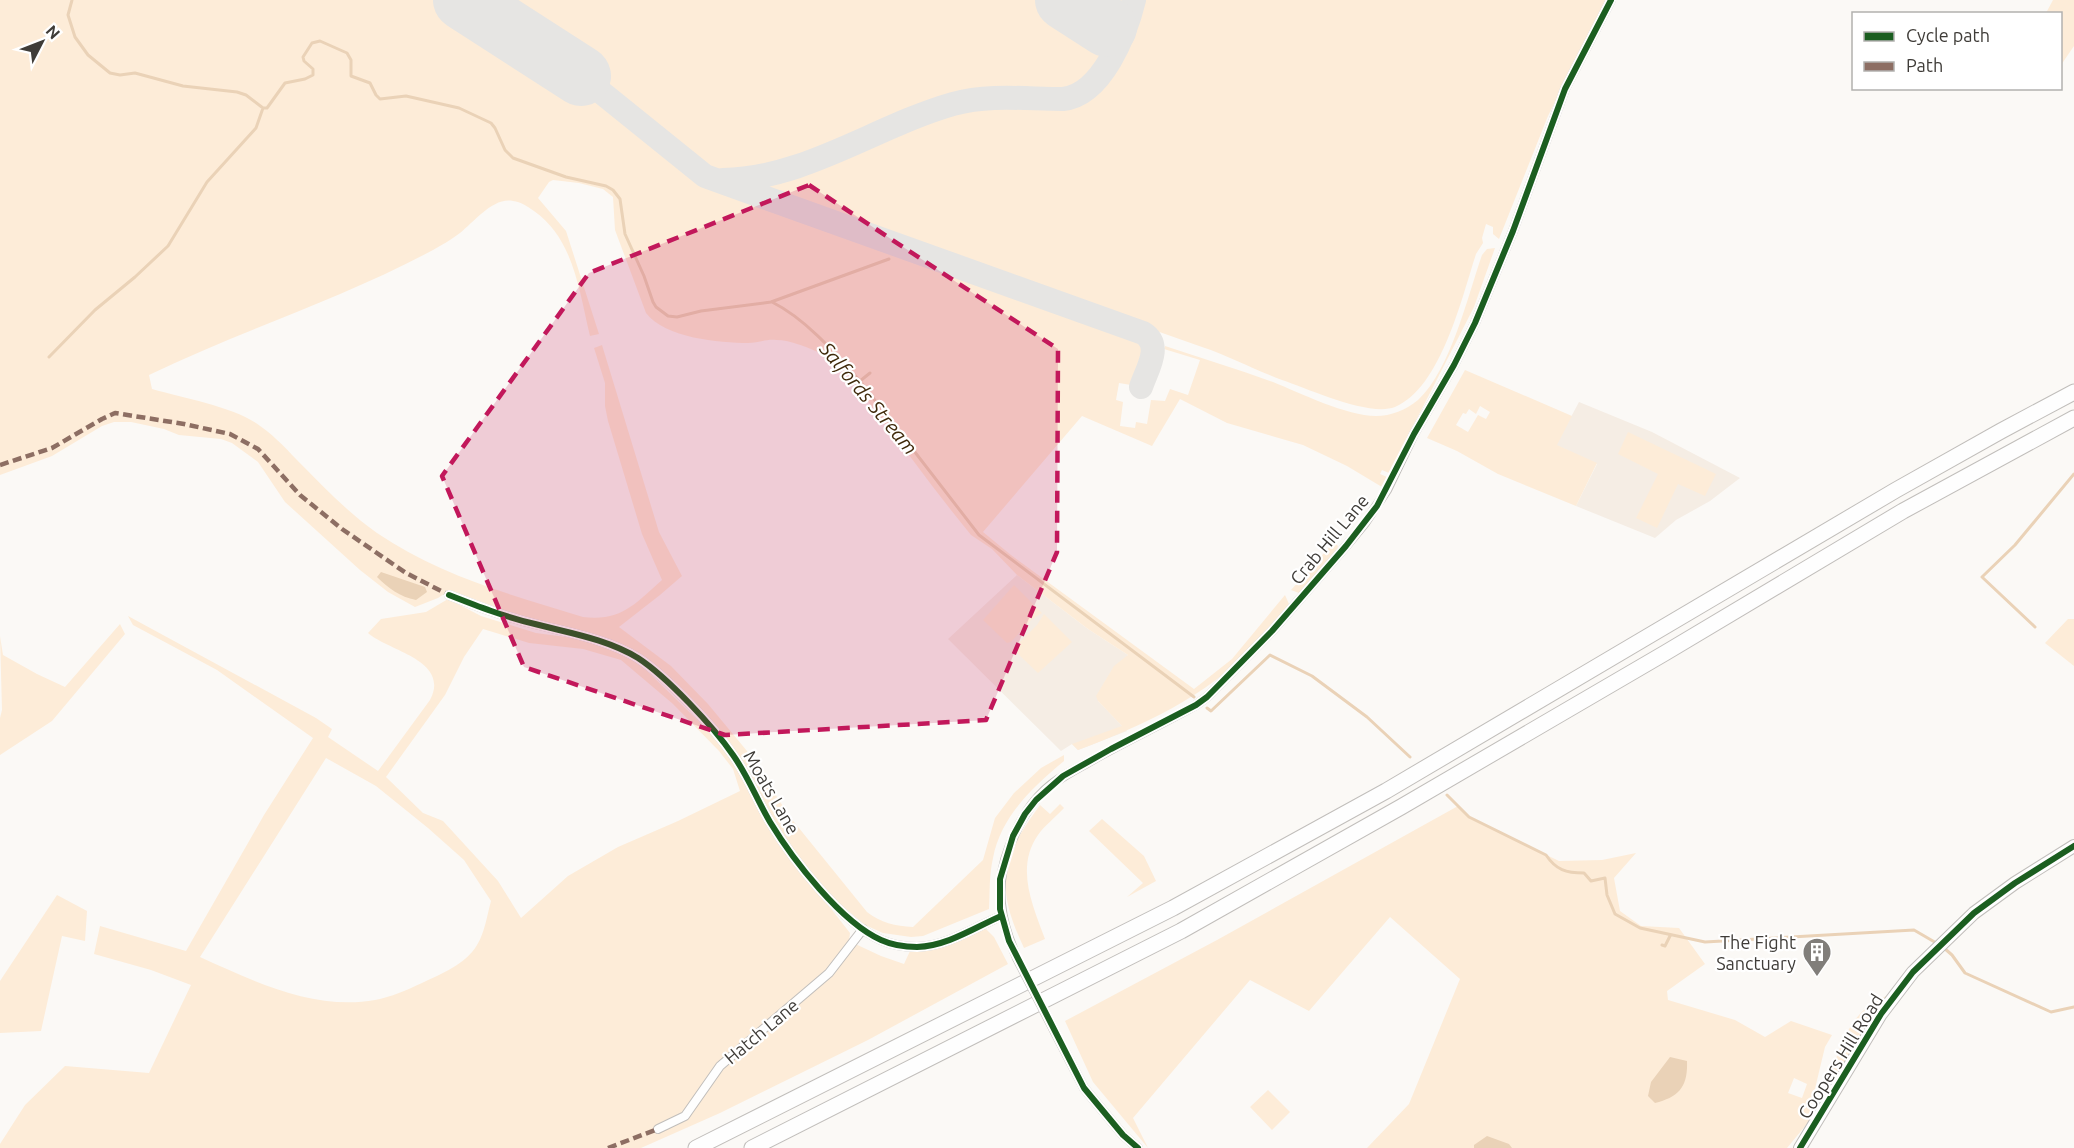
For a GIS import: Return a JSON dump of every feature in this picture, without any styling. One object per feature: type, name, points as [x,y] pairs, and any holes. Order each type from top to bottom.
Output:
[{"type":"highway","points":[[696,1148],[1173,908],[1254,864],[1386,791],[1905,485],[2074,392]]},
{"type":"highway","points":[[752,1148],[1181,931],[1553,718],[1904,511],[2074,418]]},
{"type":"street","name":"Crab Hill Lane","points":[[1138,1148],[1123,1135],[1084,1088],[1017,958],[1001,916],[999,888],[1005,857],[1020,821],[1036,800],[1056,781],[1207,698],[1272,631],[1346,546],[1377,506],[1475,323],[1515,225],[1565,89],[1611,0]]},
{"type":"street","name":"Moats Lane","points":[[449,595],[502,615],[591,638],[638,658],[666,681],[716,733],[734,755],[784,844],[847,917],[863,929],[886,942],[903,946],[924,946],[957,937],[1001,916]]},
{"type":"street","name":"Coopers Hill Road","points":[[1800,1148],[1881,1014],[1913,972],[1946,938],[1982,907],[2074,846]]},
{"type":"street","name":"Hatch Lane","points":[[658,1129],[685,1116],[720,1065],[829,973],[863,929]]},
{"type":"highlighted area","points":[[809,185],[1058,349],[1057,552],[986,720],[725,735],[524,667],[442,476],[589,273]]},
{"type":"shaded area","points":[[0,0],[446,0],[604,101],[706,185],[1031,297],[1145,341],[1131,385],[1119,383],[1116,400],[1123,402],[1120,426],[1135,428],[1136,422],[1147,424],[1151,400],[1165,401],[1170,389],[1188,395],[1200,360],[1164,349],[1165,346],[1273,382],[1351,412],[1382,416],[1408,407],[1430,387],[1440,370],[1457,332],[1482,255],[1487,249],[1495,248],[1474,307],[1389,473],[1382,470],[1380,474],[1387,477],[1382,487],[1347,466],[1303,445],[1227,423],[1180,399],[1152,446],[1082,416],[983,532],[1194,689],[1232,659],[1285,595],[1289,604],[1254,646],[1235,664],[1194,695],[1126,731],[1078,750],[1072,744],[1122,726],[1096,696],[1114,666],[1128,655],[1088,629],[1017,575],[992,549],[971,535],[858,389],[831,360],[813,350],[788,341],[748,343],[708,340],[679,333],[655,321],[646,313],[615,230],[613,197],[603,189],[553,180],[538,198],[566,231],[599,334],[590,336],[573,267],[558,236],[529,207],[519,202],[506,201],[491,206],[447,242],[398,268],[149,375],[152,389],[220,407],[256,423],[277,440],[355,516],[401,548],[477,583],[583,617],[596,618],[608,617],[627,609],[662,580],[642,534],[608,421],[605,406],[605,383],[594,348],[602,345],[659,532],[682,576],[619,627],[671,666],[708,704],[747,751],[790,817],[867,912],[888,923],[913,927],[983,860],[995,818],[1014,793],[1041,768],[1064,755],[1064,761],[1030,792],[1003,829],[992,864],[989,909],[923,936],[911,937],[883,933],[865,925],[834,899],[779,830],[740,757],[722,733],[670,679],[641,654],[612,641],[511,613],[450,590],[438,598],[415,607],[388,592],[360,570],[285,502],[258,462],[232,443],[221,439],[179,435],[164,429],[131,422],[114,422],[102,426],[52,456],[0,475]]},
{"type":"shaded area","points":[[480,0],[1128,0],[1120,26],[1108,51],[1092,73],[1071,91],[1000,90],[953,99],[918,110],[791,162],[754,171],[719,175],[710,173],[698,164],[627,106],[594,74]]},
{"type":"shaded area","points":[[1139,0],[1606,0],[1548,116],[1499,239],[1493,234],[1493,227],[1486,224],[1483,243],[1476,254],[1448,340],[1425,381],[1411,397],[1395,407],[1384,409],[1339,401],[1212,351],[768,196],[761,191],[761,184],[766,181],[806,169],[918,122],[957,110],[1000,103],[1062,106],[1078,102],[1099,84],[1121,56],[1133,30]]},
{"type":"shaded area","points":[[2053,0],[2074,0],[2074,46],[2062,64],[2062,12],[2047,12]]},
{"type":"shaded area","points":[[1465,370],[1572,416],[1557,445],[1597,463],[1576,506],[1498,474],[1457,451],[1427,438]],"holes":[[[1480,406],[1490,412],[1486,419],[1478,415],[1468,432],[1456,425],[1463,413],[1466,414],[1469,409],[1476,414]]]},
{"type":"shaded area","points":[[1579,402],[1652,432],[1740,478],[1710,501],[1676,520],[1655,538],[1576,506],[1597,464],[1556,445]]},
{"type":"shaded area","points":[[1628,432],[1716,474],[1705,496],[1678,484],[1657,528],[1636,518],[1658,474],[1618,454]]},
{"type":"shaded area","points":[[1334,542],[1338,546],[1337,550],[1299,593],[1291,590]]},
{"type":"shaded area","points":[[381,572],[425,587],[427,592],[416,600],[405,597],[377,577]]},
{"type":"shaded area","points":[[1017,575],[1088,629],[1128,655],[1098,701],[1127,731],[1078,750],[1072,744],[1061,751],[948,639]]},
{"type":"shaded area","points":[[1014,585],[1042,613],[1031,620],[1011,642],[1007,643],[983,620]]},
{"type":"shaded area","points":[[448,599],[481,616],[536,633],[581,639],[617,651],[642,666],[717,739],[735,763],[771,832],[850,933],[849,941],[904,964],[910,951],[962,939],[985,928],[994,937],[1008,964],[868,1040],[720,1113],[641,1148],[0,1148],[0,1144],[25,1105],[65,1066],[149,1073],[191,985],[151,970],[94,954],[100,926],[186,951],[264,815],[313,738],[217,670],[133,625],[128,616],[316,718],[332,729],[328,737],[378,771],[430,700],[434,686],[432,675],[425,666],[368,633],[381,619],[426,612]],"holes":[[[483,629],[529,643],[583,649],[621,660],[673,704],[719,751],[733,769],[740,791],[618,847],[568,876],[521,918],[498,881],[443,821],[423,813],[386,777],[445,695],[464,657]],[[326,758],[376,786],[428,828],[464,860],[491,901],[480,940],[466,958],[422,983],[375,1000],[352,1002],[307,998],[263,984],[200,957]]]},
{"type":"shaded area","points":[[1044,614],[1072,642],[1038,673],[1014,648],[1037,625]]},
{"type":"shaded area","points":[[2068,619],[2074,619],[2074,666],[2045,643]]},
{"type":"shaded area","points":[[120,624],[125,634],[52,721],[0,755],[2,710],[0,636],[3,655],[65,687]]},
{"type":"shaded area","points":[[1060,804],[1064,808],[1038,835],[1031,848],[1028,861],[1028,887],[1045,939],[1024,948],[1009,908],[1006,890],[1006,874],[1010,858],[1027,824],[1040,805],[1050,814]]},
{"type":"shaded area","points":[[1458,806],[1469,817],[1559,861],[1602,860],[1636,853],[1614,878],[1620,911],[1641,926],[1679,928],[1705,964],[1667,991],[1668,1000],[1735,1020],[1765,1037],[1791,1021],[1832,1035],[1825,1047],[1812,1101],[1811,1119],[1787,1148],[1367,1148],[1409,1104],[1460,979],[1390,917],[1309,1011],[1250,980],[1133,1118],[1148,1148],[1093,1082],[1065,1021],[1217,940]],"holes":[[[1794,1078],[1807,1084],[1802,1098],[1788,1093]]]},
{"type":"shaded area","points":[[1102,819],[1144,856],[1156,881],[1127,897],[1143,883],[1089,831]]},
{"type":"shaded area","points":[[57,895],[87,911],[85,941],[62,936],[41,1031],[0,1033],[0,981]]},
{"type":"shaded area","points":[[1889,994],[1827,1090],[1837,1057],[1851,1025],[1865,1009]]},
{"type":"shaded area","points":[[1670,1057],[1687,1061],[1686,1078],[1676,1094],[1655,1103],[1648,1096],[1651,1082]]},
{"type":"shaded area","points":[[1268,1090],[1290,1112],[1272,1130],[1250,1107]]},
{"type":"shaded area","points":[[1487,1136],[1509,1144],[1512,1148],[1474,1148],[1474,1145]]},
{"type":"waterway","name":"Salfords Stream","points":[[72,0],[68,15],[75,37],[88,55],[110,73],[120,75],[135,73],[183,86],[237,92],[246,95],[263,108],[267,108],[285,83],[313,75],[313,69],[303,57],[312,43],[320,41],[347,53],[351,60],[351,76],[370,83],[380,99],[406,96],[459,108],[491,123],[505,150],[513,158],[566,177],[606,186],[613,190],[620,199],[625,234],[653,302],[668,316],[677,317],[701,311],[771,302],[889,259]]},
{"type":"waterway","points":[[49,357],[95,310],[168,246],[207,182],[256,128],[263,108]]},
{"type":"waterway","name":"Salfords Stream","points":[[772,302],[808,327],[860,381],[979,535],[1194,697]]},
{"type":"waterway","points":[[860,381],[870,373]]},
{"type":"waterway","points":[[2035,627],[1982,577],[2015,545],[2074,474]]},
{"type":"waterway","name":"Salfords Stream","points":[[1207,708],[1211,711],[1270,655],[1312,676],[1367,717],[1410,757]]},
{"type":"waterway","name":"Salfords Stream","points":[[1447,795],[1469,817],[1546,855],[1562,870],[1584,873],[1591,881],[1605,878],[1607,895],[1615,914],[1640,928],[1705,942],[1914,930],[1938,944]]},
{"type":"waterway","points":[[1662,945],[1665,946],[1670,936]]},
{"type":"waterway","name":"Salfords Stream","points":[[1944,948],[1965,973],[2051,1012],[2074,1007]]},
{"type":"taxiway","points":[[723,180],[783,171],[953,104],[994,98],[1063,99],[1077,95],[1100,75],[1110,60],[1125,29],[1134,0]]},
{"type":"taxiway","points":[[581,76],[705,176],[1143,333],[1149,338],[1153,351],[1141,387]]},
{"type":"runway","points":[[463,0],[581,76]]},
{"type":"runway","points":[[1065,0],[1107,27]]},
{"type":"marked path","points":[[0,465],[52,448],[115,413],[230,434],[258,449],[300,495],[342,529],[406,573],[449,595]]},
{"type":"marked path","points":[[608,1148],[658,1129]]},
{"type":"cycle path","points":[[1138,1148],[1123,1135],[1084,1088],[1009,941],[1000,909],[1000,879],[1013,836],[1036,800],[1063,776],[1207,697],[1272,631],[1346,546],[1377,506],[1475,323],[1513,231],[1565,89],[1611,0]]},
{"type":"cycle path","points":[[449,595],[513,618],[601,641],[626,651],[650,666],[676,689],[724,743],[748,780],[770,822],[791,854],[819,888],[850,919],[881,940],[912,947],[928,946],[960,936],[1001,916]]},
{"type":"cycle path","points":[[1800,1148],[1881,1014],[1913,972],[1974,913],[2015,883],[2074,846]]},
{"type":"place","name":"The Fight Sanctuary","points":[[1817,978]]}]
